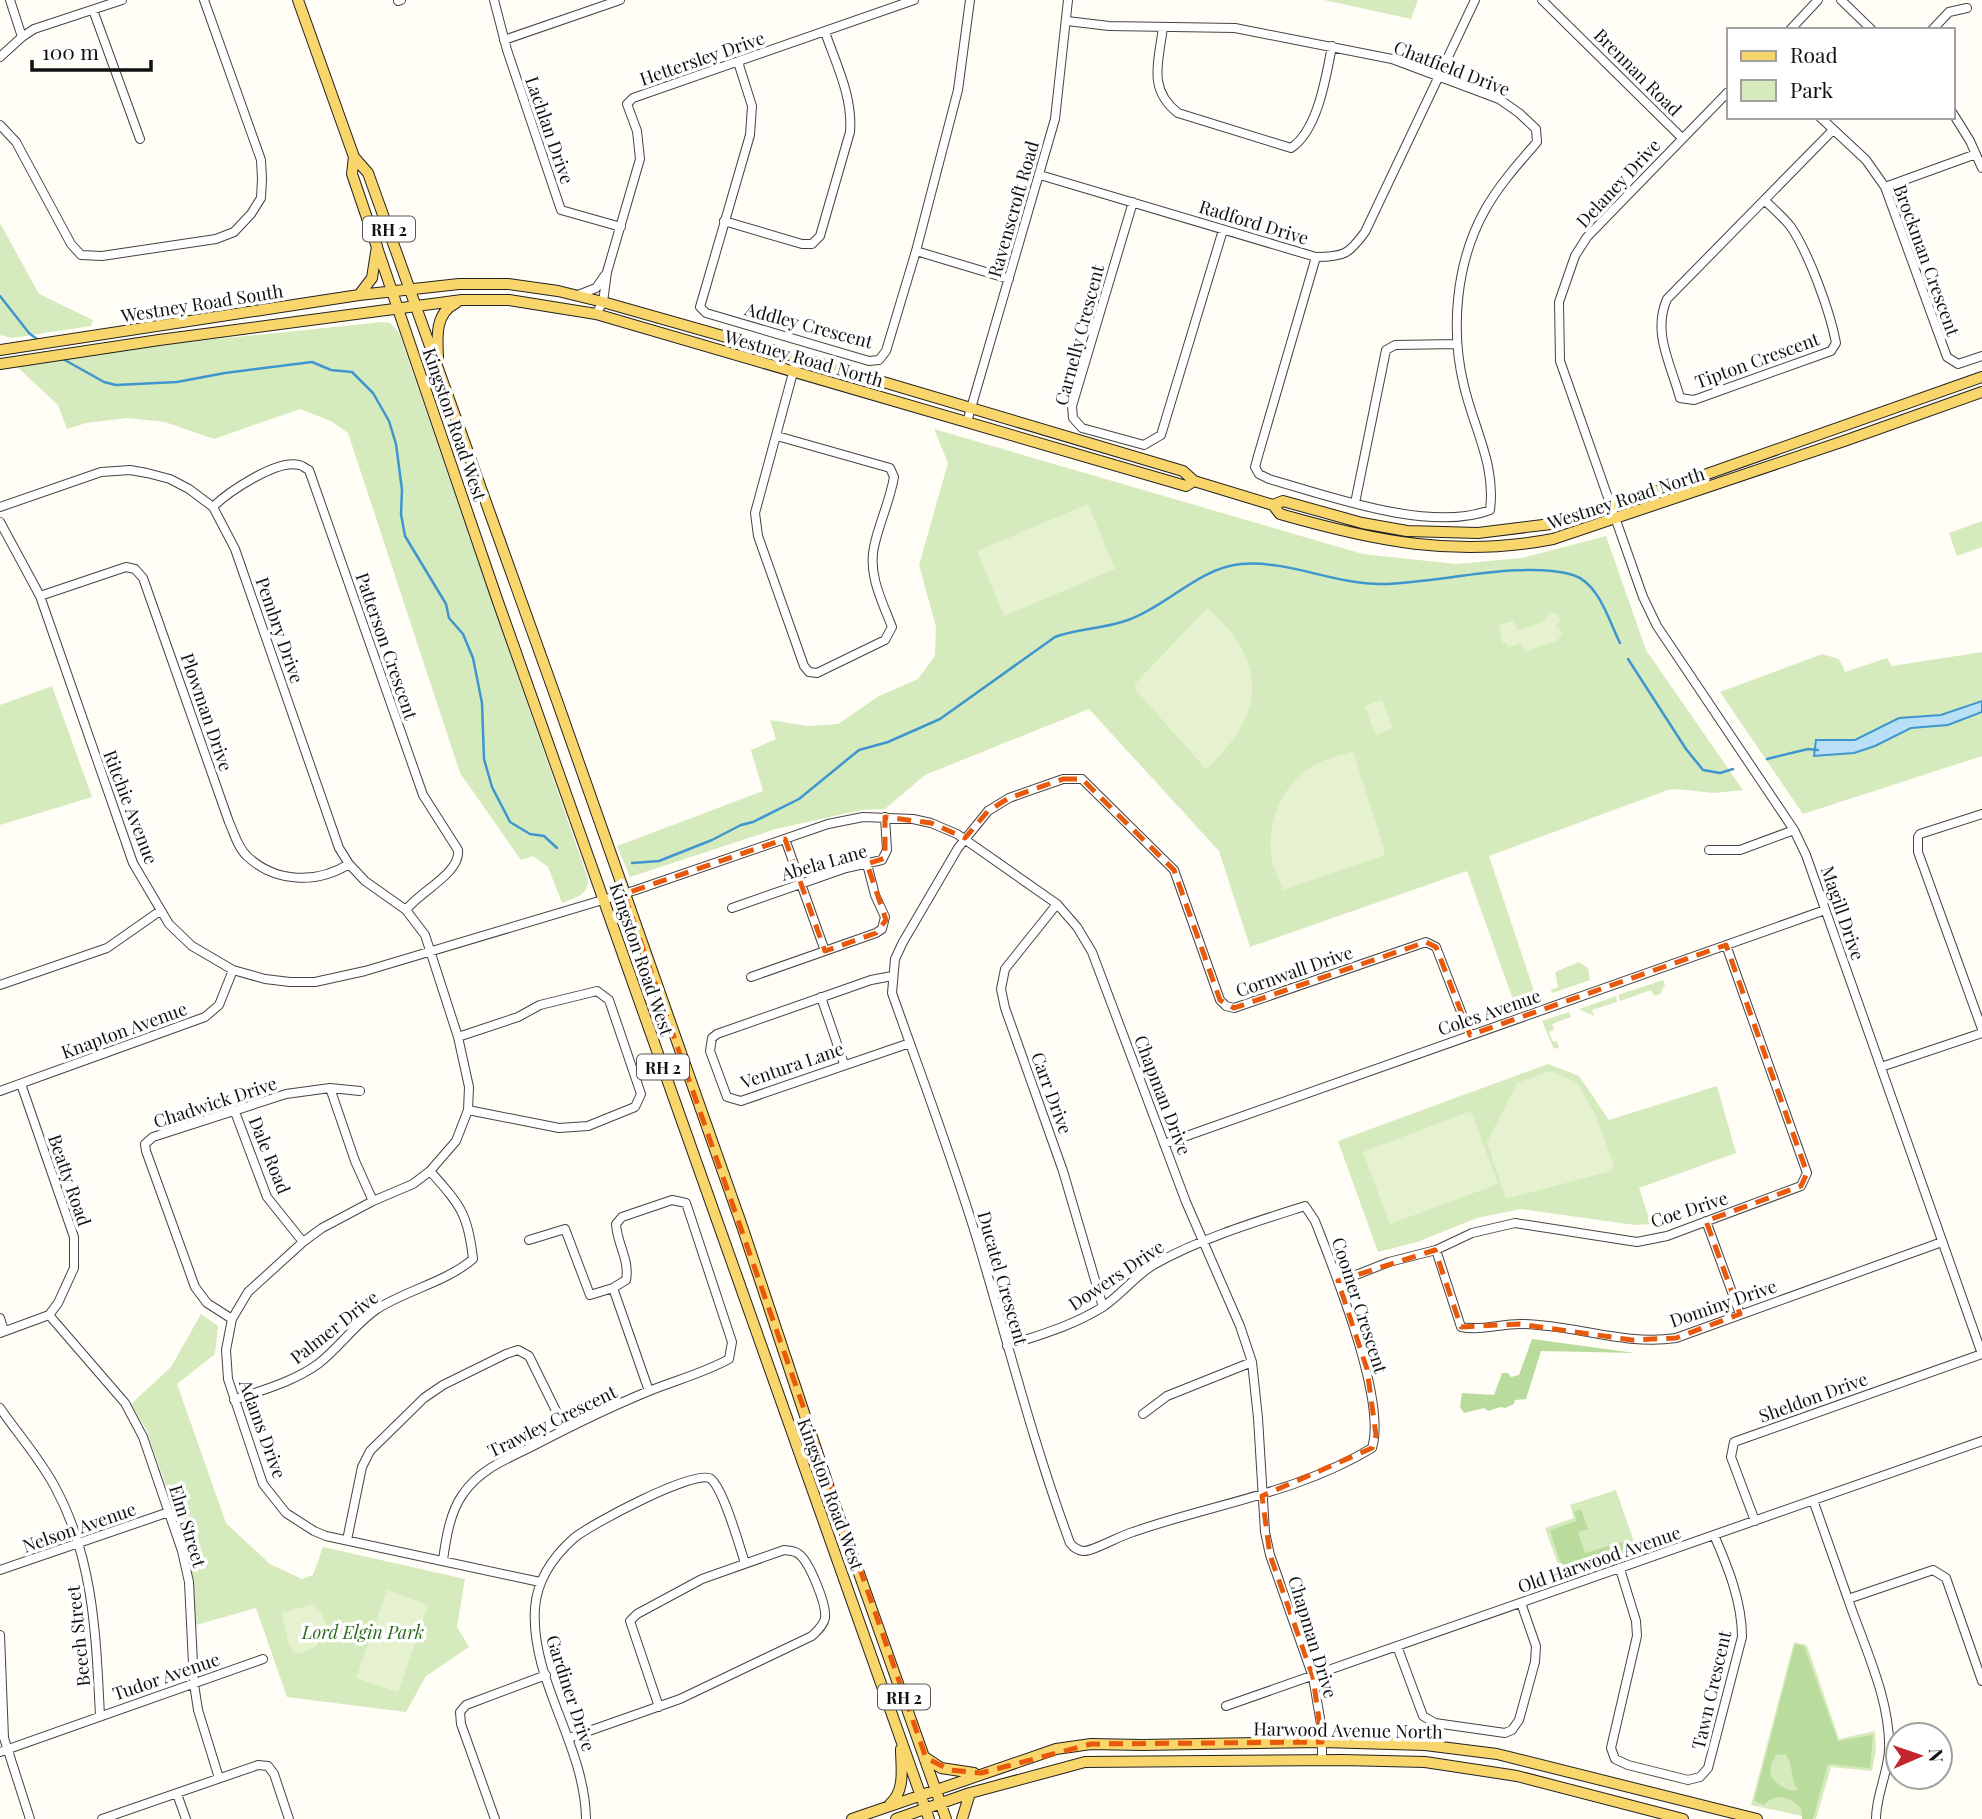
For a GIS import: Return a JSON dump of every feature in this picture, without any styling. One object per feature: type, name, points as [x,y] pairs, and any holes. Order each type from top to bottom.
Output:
[{"type":"main road","name":"Kingston Road West","points":[[297,1],[354,157],[368,173],[439,368],[742,1226],[832,1497],[941,1803]]},
{"type":"main road","name":"Kingston Road West","points":[[354,157],[352,174],[497,599],[927,1814]]},
{"type":"main road","points":[[359,295],[372,278],[377,246]]},
{"type":"main road","name":"Westney Road North","points":[[410,289],[459,284],[508,284],[578,295],[1183,471],[1194,481],[1273,505],[1280,514],[1346,533],[1452,549],[1521,545],[1553,539],[1676,485],[1982,377]]},
{"type":"main road","name":"Westney Road South","points":[[0,349],[410,289]]},
{"type":"main road","name":"Westney Road North","points":[[398,308],[462,300],[509,300],[596,314],[1186,486],[1194,481]]},
{"type":"main road","points":[[439,368],[438,344],[442,314],[448,307],[462,300]]},
{"type":"main road","name":"Westney Road South","points":[[0,364],[398,308]]},
{"type":"main road","points":[[727,352],[731,339]]},
{"type":"main road","name":"Westney Road North","points":[[1273,505],[1283,501],[1362,523],[1441,534],[1499,531],[1551,524],[1613,513],[1868,433],[1982,392]]},
{"type":"main road","points":[[886,1807],[894,1800],[901,1786],[901,1741]]},
{"type":"main road","name":"Harwood Avenue North","points":[[852,1819],[1056,1749],[1091,1744],[1322,1742],[1425,1745],[1497,1754],[1757,1819]]},
{"type":"main road","points":[[926,1758],[950,1770],[981,1773]]},
{"type":"main road","name":"Harwood Avenue North","points":[[941,1803],[1085,1762],[1425,1762],[1517,1776],[1683,1819]]},
{"type":"main road","points":[[962,1819],[970,1793]]},
{"type":"main road","points":[[896,1819],[927,1814],[941,1803]]},
{"type":"main road","name":"RH 2","points":[[941,1803],[946,1819]]},
{"type":"street","points":[[10,0],[22,37]]},
{"type":"street","points":[[0,57],[34,29],[122,0]]},
{"type":"street","points":[[0,125],[16,142],[71,244],[81,255],[102,256],[216,240],[233,232],[251,214],[261,198],[261,160],[204,0]]},
{"type":"street","name":"Lachlan Drive","points":[[494,0],[504,40],[561,210],[621,227]]},
{"type":"street","points":[[504,40],[599,3],[620,0]]},
{"type":"street","name":"Hettersley Drive","points":[[596,314],[603,302],[607,272],[640,159],[638,131],[627,104],[633,98],[914,0]]},
{"type":"street","name":"Addley Crescent","points":[[738,62],[752,106],[750,135],[700,307],[706,313],[869,361],[879,360],[886,351],[916,251],[958,90],[970,0]]},
{"type":"street","name":"Ravenscroft Road","points":[[967,422],[1055,119],[1068,0]]},
{"type":"street","name":"Radford Drive","points":[[1040,175],[1316,257],[1338,257],[1352,249],[1365,232],[1475,0]]},
{"type":"street","name":"Brennan Road","points":[[1542,0],[1682,138]]},
{"type":"street","points":[[1792,28],[1818,0]]},
{"type":"street","points":[[1841,0],[1870,28]]},
{"type":"street","points":[[1934,28],[1949,12],[1967,8]]},
{"type":"street","points":[[93,10],[140,139]]},
{"type":"street","name":"Chatfield Drive","points":[[1067,21],[1109,26],[1235,28],[1392,59],[1499,99],[1536,129],[1537,142],[1507,177],[1474,232],[1465,258],[1459,292],[1457,344],[1464,387],[1488,458],[1492,497],[1490,510],[1477,516],[1423,518],[1355,503],[1259,474],[1255,467],[1316,257]]},
{"type":"street","points":[[1163,27],[1158,90],[1165,104],[1178,113],[1292,148],[1302,141],[1322,95],[1332,46]]},
{"type":"street","points":[[724,221],[802,244],[812,244],[820,236],[850,132],[851,119],[850,103],[825,32]]},
{"type":"street","name":"Delaney Drive","points":[[1613,513],[1560,360],[1559,302],[1566,276],[1587,237],[1727,93]]},
{"type":"street","points":[[1954,116],[1982,168]]},
{"type":"street","name":"Brockman Crescent","points":[[1822,119],[1866,160],[1885,187],[1947,357],[1958,364],[1982,356]]},
{"type":"street","name":"Tipton Crescent","points":[[1764,200],[1789,225],[1804,250],[1836,343],[1830,351],[1694,400],[1680,398],[1660,331],[1661,312],[1667,299],[1764,200],[1833,130]]},
{"type":"street","points":[[1885,187],[1976,154]]},
{"type":"street","name":"Carnelly Crescent","points":[[1133,202],[1072,406],[1073,418],[1082,428],[1144,445],[1161,435],[1223,230]]},
{"type":"street","points":[[916,251],[1009,279]]},
{"type":"street","points":[[578,295],[596,288],[607,272]]},
{"type":"street","points":[[1355,503],[1386,350],[1395,345],[1457,344]]},
{"type":"street","points":[[777,436],[890,468],[894,477],[874,547],[873,567],[877,587],[892,627],[886,640],[817,673],[810,673],[804,666],[758,536],[755,513],[797,358]]},
{"type":"street","name":"Patterson Crescent","points":[[213,507],[227,493],[249,479],[289,465],[301,465],[309,470],[423,795],[458,850],[459,858],[452,870],[413,901],[406,910]]},
{"type":"street","name":"Pembry Drive","points":[[0,507],[101,472],[130,470],[170,479],[213,507],[235,549],[339,848],[365,881],[406,910],[425,935],[432,953]]},
{"type":"street","name":"Magill Drive","points":[[1613,513],[1643,597],[1657,626],[1794,830],[1806,855],[1982,1354]]},
{"type":"street","name":"Ritchie Avenue","points":[[0,522],[40,596],[133,863],[169,924],[192,946],[233,970],[265,979],[316,982],[432,953],[624,894]]},
{"type":"street","name":"Plowman Drive","points":[[40,596],[126,567],[135,569],[143,578],[229,822],[246,856],[274,875],[306,878],[324,875],[349,864]]},
{"type":"street","name":"Cornwall Drive","points":[[965,840],[988,811],[1009,798],[1063,779],[1082,779],[1174,870],[1220,1000],[1226,1006],[1234,1008],[1426,942],[1436,947],[1470,1035]]},
{"type":"street","points":[[1881,1067],[1982,1031],[1918,852],[1918,837],[1920,834],[1982,814]]},
{"type":"street","name":"Chapman Drive","points":[[624,894],[837,822],[863,817],[900,816],[931,822],[965,840],[1057,904],[1077,927],[1092,952],[1164,1144],[1240,1326],[1252,1362],[1265,1532],[1270,1555],[1313,1677],[1319,1707],[1322,1761]]},
{"type":"street","name":"Abela Lane","points":[[732,908],[800,884],[877,863],[886,856],[885,817]]},
{"type":"street","points":[[1709,850],[1740,850],[1794,830]]},
{"type":"street","points":[[785,839],[825,951]]},
{"type":"street","name":"Ducatel Crescent","points":[[965,840],[903,942],[895,959],[892,993],[979,1247],[1035,1444],[1067,1536],[1074,1549],[1085,1552],[1135,1531],[1262,1495]]},
{"type":"street","points":[[751,977],[876,933],[883,928],[885,917],[875,895],[867,864]]},
{"type":"street","name":"Carr Drive","points":[[1057,904],[1005,969],[1001,989],[1005,1008],[1063,1171],[1103,1307]]},
{"type":"street","name":"Coles Avenue","points":[[1164,1144],[1825,910]]},
{"type":"street","points":[[0,985],[107,948],[160,911]]},
{"type":"street","name":"Coe Drive","points":[[1338,1282],[1389,1262],[1436,1250],[1472,1233],[1515,1223],[1637,1242],[1667,1236],[1801,1186],[1807,1173],[1726,945]]},
{"type":"street","name":"Adams Drive","points":[[432,953],[458,1037],[469,1087],[468,1110],[456,1141],[430,1171],[413,1184],[373,1201],[323,1228],[303,1242],[248,1292],[232,1319],[226,1350],[228,1379],[262,1483],[286,1513],[314,1531],[347,1540],[540,1582]]},
{"type":"street","name":"Knapton Avenue","points":[[0,1091],[205,1017],[219,1005],[233,970]]},
{"type":"street","name":"Ventura Lane","points":[[892,976],[871,980],[717,1034],[712,1038],[710,1051],[724,1092],[732,1100],[741,1101],[844,1063],[909,1043]]},
{"type":"street","points":[[458,1037],[518,1017],[540,1005],[597,990],[609,1000],[641,1094],[635,1107],[588,1125],[559,1128],[468,1110]]},
{"type":"street","points":[[821,997],[844,1063]]},
{"type":"street","name":"Beatty Road","points":[[20,1084],[74,1237],[74,1268],[58,1303],[49,1315]]},
{"type":"street","points":[[330,1088],[355,1161],[373,1201]]},
{"type":"street","name":"Chadwick Drive","points":[[232,1319],[207,1303],[195,1287],[145,1144],[153,1137],[286,1094],[330,1088],[360,1091]]},
{"type":"street","name":"Dale Road","points":[[235,1112],[267,1197],[303,1242]]},
{"type":"street","name":"Palmer Drive","points":[[234,1400],[300,1376],[320,1362],[375,1311],[407,1293],[463,1268],[473,1259],[470,1234],[462,1209],[430,1171]]},
{"type":"street","name":"Trawley Crescent","points":[[443,1560],[453,1515],[462,1495],[476,1478],[491,1466],[649,1391],[729,1359],[732,1342],[686,1203],[672,1200],[622,1217],[616,1224],[617,1236],[628,1267],[626,1280],[613,1288]]},
{"type":"street","name":"Coomer Crescent","points":[[1203,1241],[1305,1206],[1315,1221],[1367,1369],[1376,1435],[1372,1448],[1324,1473],[1262,1495]]},
{"type":"street","points":[[1706,1221],[1740,1314]]},
{"type":"street","points":[[530,1240],[565,1229],[590,1295],[613,1288],[649,1391]]},
{"type":"street","name":"Dowers Drive","points":[[1007,1346],[1068,1326],[1103,1307],[1151,1266],[1203,1241]]},
{"type":"street","name":"Dominy Drive","points":[[1436,1250],[1461,1327],[1471,1329],[1519,1324],[1654,1341],[1676,1338],[1942,1242]]},
{"type":"street","points":[[0,1318],[2,1332],[49,1315]]},
{"type":"street","name":"Elm Street","points":[[49,1315],[133,1415],[143,1437],[182,1551],[189,1582],[194,1684],[198,1710],[219,1778]]},
{"type":"street","points":[[347,1540],[362,1467],[370,1451],[424,1398],[443,1385],[518,1350],[529,1356],[565,1429]]},
{"type":"street","name":"Sheldon Drive","points":[[1755,1521],[1731,1457],[1734,1441],[1982,1354]]},
{"type":"street","points":[[1143,1414],[1167,1396],[1252,1362]]},
{"type":"street","name":"Beech Street","points":[[0,1408],[55,1487],[86,1569],[94,1614],[100,1716]]},
{"type":"street","name":"Old Harwood Avenue","points":[[1226,1706],[1982,1441]]},
{"type":"street","name":"Gardiner Drive","points":[[586,1819],[583,1782],[535,1637],[535,1608],[540,1582],[547,1570],[584,1529],[678,1483],[704,1475],[711,1478],[719,1490],[745,1563]]},
{"type":"street","points":[[1813,1500],[1888,1722],[1889,1752],[1875,1819]]},
{"type":"street","name":"Nelson Avenue","points":[[0,1570],[169,1512]]},
{"type":"street","name":"Tawn Crescent","points":[[1620,1569],[1636,1621],[1637,1636],[1611,1748],[1615,1759],[1628,1765],[1688,1780],[1700,1777],[1709,1768],[1742,1637],[1742,1618],[1737,1599],[1714,1535]]},
{"type":"street","points":[[569,1738],[659,1707],[812,1636],[823,1624],[826,1616],[816,1581],[802,1556],[795,1551],[784,1550],[702,1578],[637,1614],[630,1621],[659,1707]]},
{"type":"street","points":[[1848,1600],[1933,1570],[1946,1578],[1982,1681]]},
{"type":"street","points":[[1397,1647],[1423,1716],[1435,1723],[1505,1733],[1512,1730],[1518,1720],[1535,1662],[1536,1646],[1521,1603]]},
{"type":"street","points":[[0,1635],[3,1751],[30,1819]]},
{"type":"street","name":"Tudor Avenue","points":[[3,1751],[263,1659]]},
{"type":"street","points":[[495,1819],[461,1724],[460,1712],[466,1705],[546,1675]]},
{"type":"street","points":[[102,1819],[258,1765],[268,1766],[275,1774],[289,1819]]},
{"type":"street","points":[[177,1794],[186,1819]]},
{"type":"highlighted area","points":[[1063,779],[1082,779],[1174,870],[1220,1000],[1234,1008],[1426,942],[1436,947],[1470,1035],[1726,945],[1807,1173],[1801,1186],[1706,1221],[1740,1314],[1676,1338],[1632,1340],[1519,1324],[1461,1327],[1435,1250],[1338,1281],[1367,1369],[1376,1435],[1372,1448],[1262,1496],[1270,1555],[1313,1677],[1322,1742],[1091,1744],[981,1773],[950,1770],[926,1758],[624,894],[785,839],[825,951],[876,933],[886,920],[867,864],[885,858],[885,817],[931,823],[965,838],[988,811],[1009,798]]},
{"type":"green space","points":[[1324,0],[1418,0],[1411,19]]},
{"type":"green space","points":[[0,223],[39,294],[93,320],[91,326],[12,338],[0,335]]},
{"type":"green space","points":[[390,323],[399,333],[588,879],[584,892],[562,903],[548,867],[533,856],[521,860],[460,773],[348,433],[331,421],[300,409],[214,439],[165,422],[127,418],[86,423],[67,429],[58,405],[15,365],[157,345]]},
{"type":"green space","points":[[934,429],[1363,554],[1456,564],[1522,558],[1606,536],[1646,650],[1743,790],[1714,793],[1668,790],[1489,856],[1536,997],[1515,1005],[1467,871],[1250,947],[1219,851],[1089,709],[925,775],[885,809],[861,810],[776,829],[630,877],[617,846],[763,791],[751,750],[776,739],[770,720],[808,726],[838,724],[879,696],[918,679],[935,656],[936,627],[919,565],[948,463]]},
{"type":"green space","points":[[1088,504],[1115,569],[1004,616],[977,551]]},
{"type":"green space","points":[[1982,521],[1982,547],[1957,556],[1949,533]]},
{"type":"green space","points":[[1207,608],[1227,628],[1241,648],[1250,668],[1252,688],[1249,709],[1240,729],[1226,749],[1206,769],[1135,689],[1135,684]]},
{"type":"green space","points":[[1549,613],[1556,613],[1560,620],[1555,627],[1559,628],[1562,634],[1557,641],[1526,651],[1521,643],[1507,648],[1507,644],[1502,642],[1499,625],[1513,621],[1520,630],[1544,622]]},
{"type":"green space","points":[[1982,652],[1982,756],[1803,814],[1720,692],[1822,654],[1839,659],[1845,672],[1887,658],[1892,666]]},
{"type":"green space","points":[[52,686],[92,797],[0,825],[0,705]]},
{"type":"green space","points":[[1382,700],[1393,728],[1376,735],[1364,706]]},
{"type":"green space","points":[[1353,751],[1385,852],[1382,856],[1283,890],[1271,854],[1272,830],[1278,807],[1290,786],[1313,766]]},
{"type":"green space","points":[[1579,962],[1588,968],[1590,980],[1552,993],[1551,990],[1558,987],[1555,972]]},
{"type":"green space","points":[[1663,980],[1665,985],[1660,994],[1654,996],[1651,990],[1620,1001],[1618,995]]},
{"type":"green space","points":[[1616,996],[1617,1002],[1592,1010],[1594,1016],[1579,1009]]},
{"type":"green space","points":[[1569,1012],[1571,1017],[1552,1024],[1554,1030],[1549,1032],[1553,1042],[1557,1041],[1559,1047],[1554,1049],[1542,1021]]},
{"type":"green space","points":[[1548,1064],[1579,1076],[1609,1120],[1717,1086],[1736,1153],[1639,1188],[1651,1224],[1635,1225],[1521,1209],[1477,1218],[1417,1242],[1378,1252],[1338,1141]]},
{"type":"green space","points":[[1550,1071],[1576,1082],[1594,1112],[1614,1165],[1611,1171],[1506,1199],[1487,1142],[1517,1083]]},
{"type":"green space","points":[[1471,1111],[1498,1184],[1390,1224],[1363,1152]]},
{"type":"green space","name":"Lord Elgin Park","points":[[201,1314],[218,1326],[215,1354],[177,1384],[226,1523],[270,1564],[302,1579],[313,1575],[323,1547],[465,1579],[457,1627],[469,1647],[426,1676],[406,1712],[287,1697],[256,1608],[196,1625],[189,1557],[181,1529],[146,1429],[131,1404],[171,1367]]},
{"type":"green space","points":[[1532,1339],[1635,1353],[1541,1351],[1526,1399],[1515,1400],[1514,1404],[1505,1408],[1488,1411],[1484,1408],[1464,1413],[1460,1407],[1462,1393],[1494,1395],[1502,1373],[1508,1373],[1511,1377],[1519,1375]]},
{"type":"green space","points":[[1616,1490],[1637,1551],[1562,1576],[1545,1528],[1574,1518],[1570,1505]]},
{"type":"green space","points":[[1581,1509],[1588,1529],[1578,1532],[1585,1553],[1629,1540],[1632,1550],[1563,1572],[1550,1530],[1577,1521],[1574,1512]]},
{"type":"green space","points":[[387,1590],[428,1605],[398,1692],[356,1678]]},
{"type":"green space","points":[[313,1604],[325,1620],[324,1635],[314,1647],[296,1654],[289,1646],[282,1613]]},
{"type":"green space","points":[[1794,1642],[1807,1645],[1839,1739],[1875,1731],[1876,1750],[1872,1771],[1831,1767],[1816,1819],[1751,1805]]},
{"type":"green space","points":[[1795,1644],[1804,1646],[1838,1741],[1873,1735],[1870,1768],[1828,1764],[1813,1819],[1802,1819],[1801,1808],[1787,1799],[1773,1798],[1764,1805],[1754,1801]],"holes":[[[1785,1754],[1795,1786],[1798,1790],[1782,1787],[1770,1775],[1776,1755]]]},
{"type":"water","points":[[1982,701],[1982,712],[1948,725],[1911,728],[1854,753],[1814,756],[1816,740],[1855,740],[1899,718],[1941,715]]},
{"type":"waterway","points":[[0,296],[29,333],[38,340]]},
{"type":"waterway","points":[[63,359],[104,382],[116,385],[177,382],[312,362],[331,370],[352,372],[373,393],[389,421],[396,444],[405,536],[446,604],[449,618],[463,634],[473,658],[482,703],[484,759],[492,787],[510,822],[530,834],[544,836],[557,848]]},
{"type":"waterway","points":[[632,863],[659,861],[753,822],[799,799],[859,750],[888,742],[940,719],[1055,637],[1128,620],[1211,572],[1226,567],[1259,564],[1347,581],[1383,584],[1506,571],[1553,571],[1573,575],[1590,586],[1602,604],[1620,643]]},
{"type":"waterway","points":[[1628,659],[1686,749],[1703,770],[1720,773],[1733,769]]},
{"type":"waterway","points":[[1767,759],[1808,749],[1818,750]]}]
